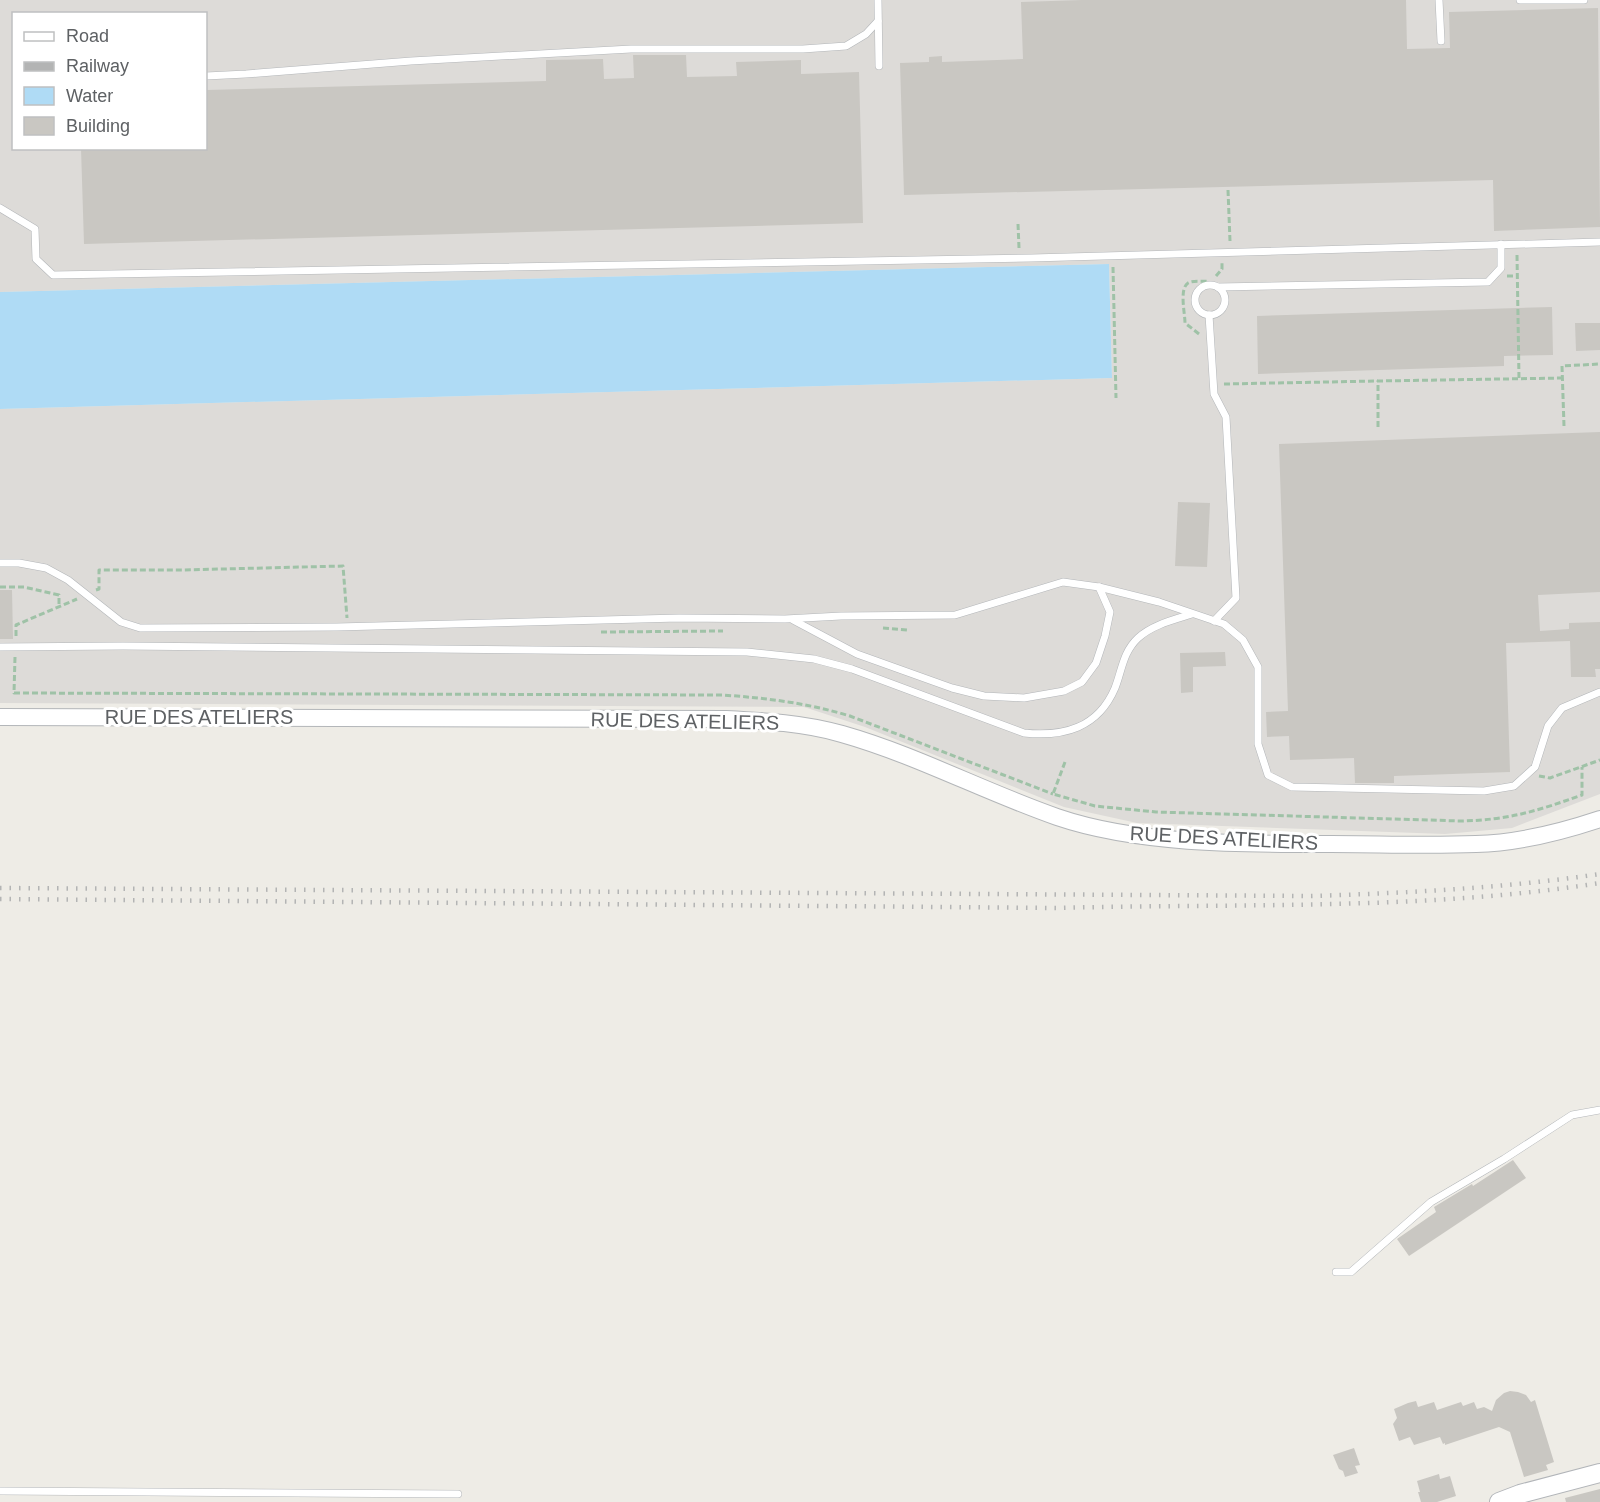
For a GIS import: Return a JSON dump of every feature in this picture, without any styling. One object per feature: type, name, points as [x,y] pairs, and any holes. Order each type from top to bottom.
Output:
[{"type":"main road","points":[[1499,1502],[1520,1494],[1600,1473]]},
{"type":"street","name":"RUE DES ATELIERS","points":[[0,717],[726,718],[789,722],[840,733],[896,751],[1059,818],[1112,831],[1163,838],[1285,844],[1478,844],[1532,838],[1600,819]]},
{"type":"lane","points":[[878,0],[879,66]]},
{"type":"lane","points":[[1439,0],[1441,42]]},
{"type":"lane","points":[[1520,0],[1584,0]]},
{"type":"lane","points":[[207,76],[411,60],[632,49],[803,49],[846,46],[866,34],[878,21]]},
{"type":"lane","points":[[0,208],[35,229],[36,259],[53,275],[1113,255],[1600,242]]},
{"type":"lane","points":[[1218,287],[1224,295],[1224,304],[1219,312],[1209,315],[1201,311],[1196,298],[1204,286],[1488,282],[1501,268],[1501,244]]},
{"type":"lane","points":[[1209,315],[1214,394],[1226,417],[1236,598],[1214,621]]},
{"type":"lane","points":[[0,563],[19,563],[46,568],[68,580],[121,622],[140,628],[350,627],[679,618],[790,619],[955,615],[1063,582],[1100,587],[1159,602],[1224,624],[1243,640],[1258,667],[1258,744],[1268,775],[1292,787],[1484,791],[1514,786],[1535,767],[1548,726],[1562,708],[1600,692]]},
{"type":"lane","points":[[790,619],[857,654],[952,688],[984,696],[1024,698],[1064,692],[1082,682],[1096,663],[1106,636],[1110,612],[1100,587]]},
{"type":"lane","points":[[0,647],[123,646],[747,652],[813,659],[852,669],[1024,733],[1060,734],[1083,725],[1101,711],[1114,689],[1126,652],[1138,637],[1157,626],[1192,614]]},
{"type":"lane","points":[[1336,1272],[1351,1272],[1431,1202],[1504,1159],[1572,1114],[1600,1110]]},
{"type":"lane","points":[[0,1491],[459,1494]]},
{"type":"path","points":[[1228,190],[1230,241]]},
{"type":"path","points":[[1516,244],[1519,379]]},
{"type":"path","points":[[1202,339],[1199,333],[1185,323],[1184,291],[1186,285],[1191,282],[1211,281],[1222,269],[1222,252]]},
{"type":"path","points":[[1113,255],[1116,398]]},
{"type":"path","points":[[1564,426],[1562,366],[1600,364]]},
{"type":"path","points":[[1213,384],[1563,378]]},
{"type":"path","points":[[1378,381],[1378,427]]},
{"type":"path","points":[[16,625],[99,589],[99,570],[342,566],[345,612],[350,627]]},
{"type":"path","points":[[0,587],[24,587],[59,595],[59,606]]},
{"type":"path","points":[[877,627],[908,630]]},
{"type":"path","points":[[599,633],[726,631]]},
{"type":"path","points":[[1528,773],[1550,778],[1600,760]]},
{"type":"path","points":[[1065,762],[1053,794],[1095,806],[1223,815],[1461,821],[1496,820],[1535,812],[1582,795],[1582,767]]},
{"type":"shaded area","points":[[0,0],[1600,0],[1600,794],[1512,828],[1445,834],[1137,823],[1064,807],[865,727],[804,707],[0,703],[0,409],[1112,378],[1109,264],[0,292]]},
{"type":"water","points":[[1109,264],[1112,378],[0,409],[0,292]]},
{"type":"building","points":[[1406,0],[1407,49],[1450,48],[1449,12],[1598,8],[1600,227],[1494,231],[1493,180],[904,195],[900,63],[929,62],[929,57],[942,56],[942,62],[1023,59],[1021,2]]},
{"type":"building","points":[[633,55],[686,55],[687,77],[737,76],[736,62],[801,60],[801,74],[859,72],[863,223],[84,244],[81,150],[207,150],[207,90],[546,81],[546,60],[603,59],[604,79],[634,78]]},
{"type":"building","points":[[1552,307],[1553,355],[1504,356],[1504,366],[1258,374],[1257,316]]},
{"type":"building","points":[[1575,323],[1600,323],[1600,350],[1576,351]]},
{"type":"building","points":[[1600,432],[1600,592],[1538,595],[1540,631],[1569,629],[1569,623],[1600,622],[1600,669],[1595,669],[1596,677],[1571,677],[1570,641],[1506,643],[1510,772],[1394,776],[1394,783],[1355,783],[1354,758],[1290,760],[1289,736],[1267,737],[1266,712],[1288,711],[1279,444]]},
{"type":"building","points":[[1178,502],[1210,503],[1207,567],[1175,566]]},
{"type":"building","points":[[0,590],[12,590],[13,639],[0,639]]},
{"type":"building","points":[[1225,652],[1226,666],[1193,667],[1193,692],[1181,693],[1180,653]]},
{"type":"building","points":[[1513,1160],[1526,1178],[1409,1256],[1397,1239],[1436,1212],[1434,1207],[1472,1184],[1473,1186]]},
{"type":"building","points":[[1510,1391],[1526,1395],[1531,1402],[1535,1400],[1554,1462],[1546,1465],[1548,1470],[1524,1477],[1510,1432],[1499,1427],[1445,1445],[1440,1437],[1414,1445],[1410,1437],[1399,1441],[1393,1424],[1397,1418],[1394,1409],[1416,1401],[1418,1407],[1434,1402],[1437,1410],[1461,1402],[1463,1406],[1474,1402],[1477,1409],[1484,1407],[1492,1411],[1496,1400]]},
{"type":"building","points":[[1354,1448],[1360,1465],[1355,1466],[1358,1473],[1345,1477],[1333,1455]]},
{"type":"building","points":[[1439,1474],[1440,1479],[1450,1476],[1456,1496],[1437,1502],[1421,1502],[1417,1481]]},
{"type":"building","points":[[1600,1489],[1600,1502],[1566,1502],[1565,1498]]},
{"type":"railway","points":[[0,888],[1311,896],[1456,889],[1600,874]]},
{"type":"railway","points":[[0,899],[1057,908],[1397,902],[1532,892],[1600,883]]}]
